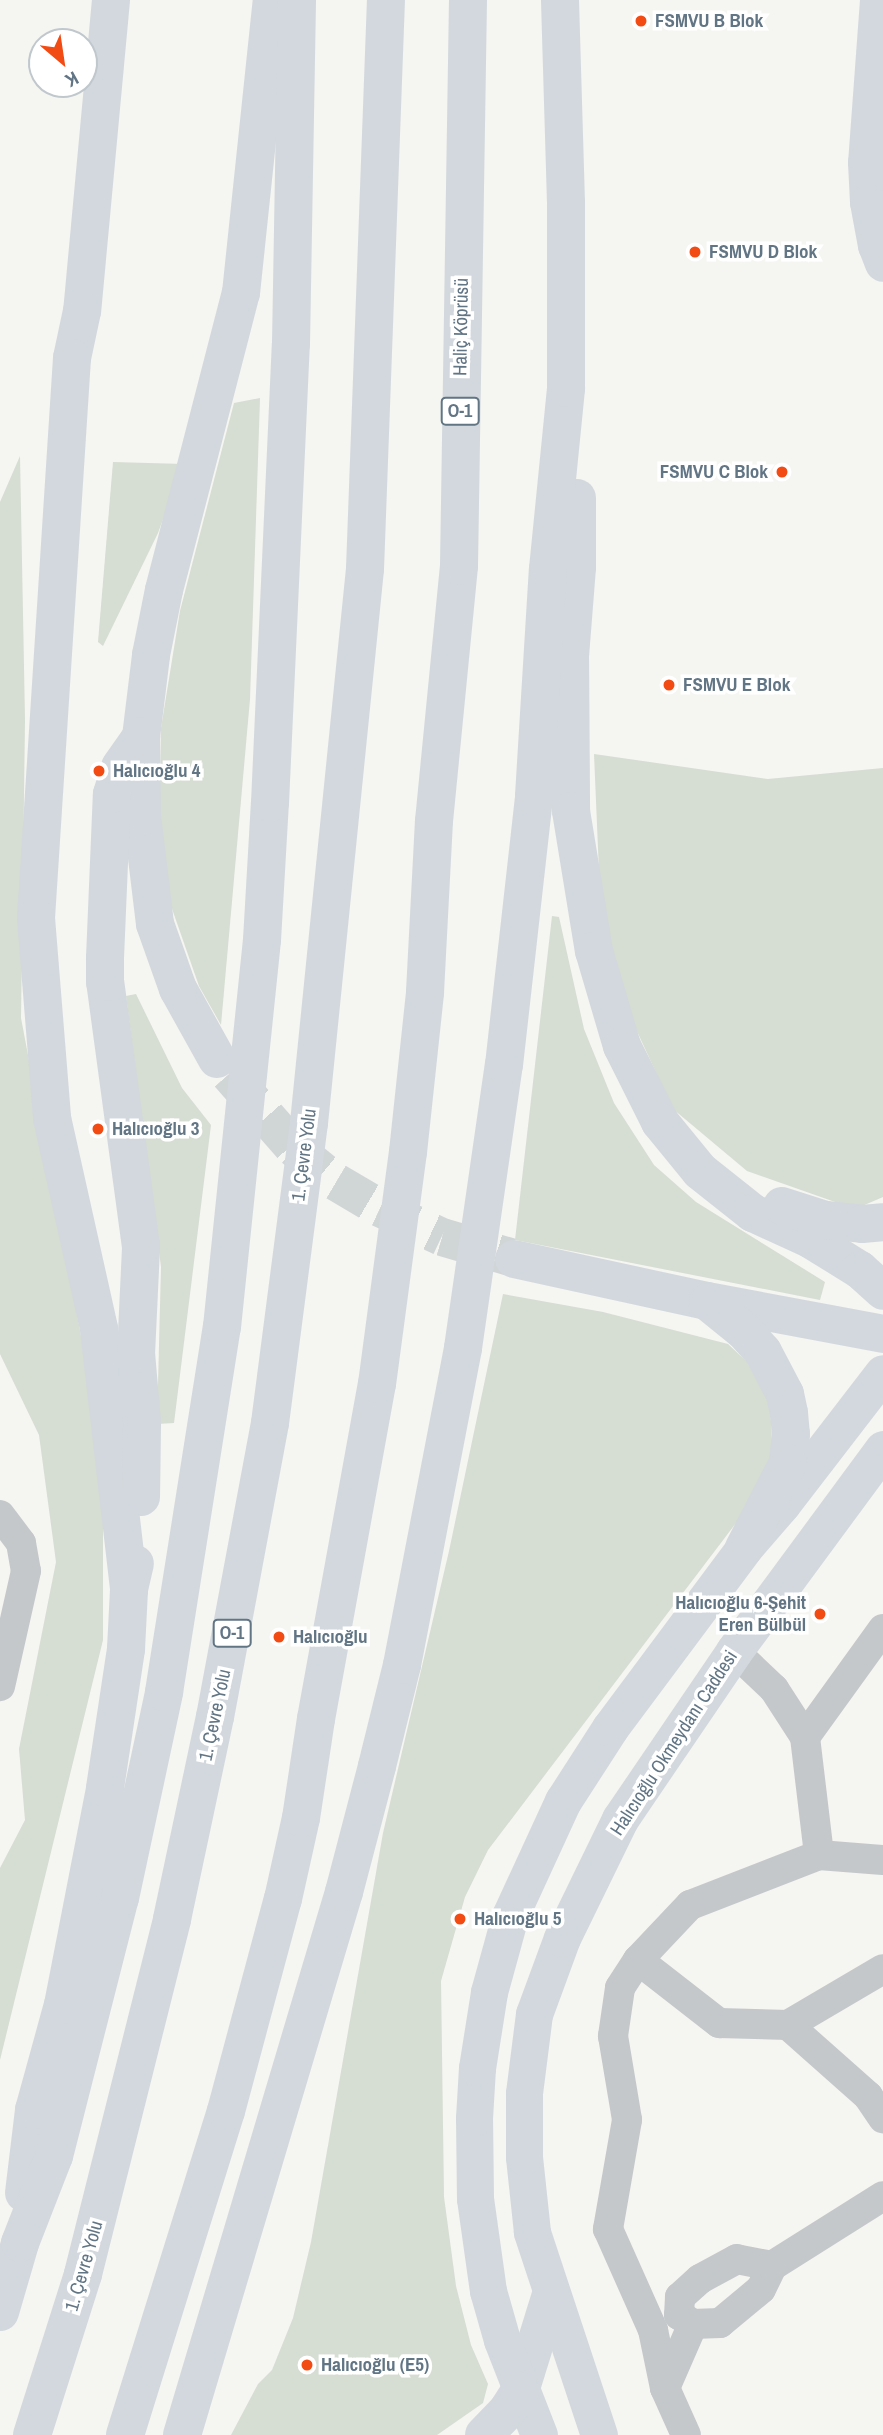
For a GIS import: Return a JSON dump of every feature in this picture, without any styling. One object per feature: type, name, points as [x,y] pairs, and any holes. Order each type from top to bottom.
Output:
[{"type":"highway","points":[[86,28],[88,0]]},
{"type":"highway","points":[[111,0],[82,311],[72,358],[36,918],[52,1118],[99,1329],[129,1589]]},
{"type":"highway","points":[[217,1059],[178,989],[155,924],[142,817],[141,737],[151,654],[164,590],[241,293],[272,0]]},
{"type":"highway","points":[[0,2312],[20,2243],[54,2156],[120,1898],[169,1665],[222,1327],[262,940],[270,803],[291,344],[297,0]]},
{"type":"highway","name":"1. Çevre Yolu","points":[[32,2435],[83,2274],[178,1892],[250,1545],[270,1423],[309,1123],[365,569],[386,0]]},
{"type":"highway","name":"Haliç Köprüsü","points":[[125,2435],[226,2111],[284,1899],[301,1818],[316,1719],[374,1397],[408,1152],[425,992],[434,821],[459,566],[468,0]]},
{"type":"highway","points":[[559,0],[566,203],[566,388],[577,500],[577,567],[570,655],[569,771],[574,841],[594,951],[622,1046],[660,1122],[682,1152],[715,1186],[753,1213],[831,1251],[860,1270],[883,1291]]},
{"type":"highway","points":[[72,358],[65,314],[80,98]]},
{"type":"highway","points":[[181,2435],[344,1892],[402,1665],[463,1348],[504,1065],[530,839],[539,742],[548,569],[566,388]]},
{"type":"highway","points":[[20,2243],[34,2110],[63,2005],[105,1788],[126,1649],[129,1589],[139,1541],[142,1422],[136,1354],[141,1247],[105,982],[105,958],[112,794],[120,767],[141,737]]},
{"type":"highway","points":[[715,1186],[826,1220],[862,1224],[883,1223]]},
{"type":"highway","points":[[514,1259],[706,1301],[883,1334]]},
{"type":"highway","points":[[706,1301],[744,1331],[763,1352],[785,1394],[789,1413],[791,1434],[788,1463],[744,1548]]},
{"type":"highway","points":[[484,2435],[507,2411],[520,2391]]},
{"type":"main road","points":[[878,0],[866,162],[868,202],[876,244],[883,262]]},
{"type":"main road","points":[[539,2435],[520,2391],[488,2291],[475,2199],[474,2118],[477,2068],[489,1992],[510,1916],[563,1801],[610,1728],[744,1548],[782,1504],[883,1373]]},
{"type":"main road","name":"Halıcıoğlu Okmeydanı Caddesi","points":[[599,2435],[550,2294],[532,2232],[524,2157],[524,2093],[534,2014],[562,1938],[620,1819],[734,1651],[883,1448]]},
{"type":"main road","points":[[520,2391],[550,2294]]},
{"type":"street","points":[[0,1515],[21,1542],[26,1571],[0,1686]]},
{"type":"street","points":[[805,1737],[883,1629]]},
{"type":"street","points":[[734,1651],[774,1689],[805,1737],[819,1855]]},
{"type":"street","points":[[686,2435],[665,2388],[653,2330],[608,2229],[627,2120],[613,2036],[620,1988],[638,1960],[690,1905],[819,1855],[883,1860]]},
{"type":"street","points":[[638,1960],[719,2023],[788,2025],[883,1969]]},
{"type":"street","points":[[788,2025],[878,2100]]},
{"type":"street","points":[[772,2266],[737,2259],[700,2279],[680,2297],[679,2315],[693,2324],[720,2322],[761,2289],[772,2266],[879,2205]]},
{"type":"street","points":[[665,2388],[693,2324]]},
{"type":"shaded area","points":[[260,398],[250,699],[221,1025],[199,986],[170,903],[159,843],[161,728],[180,611],[234,403]]},
{"type":"shaded area","points":[[20,456],[25,720],[21,1018],[86,1362],[103,1523],[103,1640],[0,2060],[0,1868],[25,1820],[19,1749],[56,1562],[39,1435],[0,1354],[0,502]]},
{"type":"shaded area","points":[[113,462],[183,464],[158,533],[103,646],[98,642]]},
{"type":"shaded area","points":[[594,754],[768,779],[883,768],[883,1197],[855,1209],[747,1171],[673,1109],[629,1014],[601,918]]},
{"type":"shaded area","points":[[552,916],[559,917],[584,1029],[614,1103],[654,1165],[696,1202],[825,1282],[820,1300],[515,1240]]},
{"type":"shaded area","points":[[136,994],[182,1088],[211,1125],[174,1423],[157,1424],[161,1267],[126,996]]},
{"type":"shaded area","points":[[503,1294],[603,1312],[728,1344],[747,1362],[770,1403],[773,1460],[758,1494],[488,1850],[465,1897],[441,1981],[444,2197],[456,2286],[471,2345],[488,2384],[483,2403],[437,2435],[231,2435],[258,2384],[272,2370],[293,2318],[311,2242],[383,1833],[449,1551]]},
{"type":"tunnel","points":[[229,1074],[294,1148],[336,1182],[380,1208],[442,1237],[510,1257]]},
{"type":"place","name":"FSMVU B Blok","points":[[641,21]]},
{"type":"place","name":"FSMVU D Blok","points":[[695,252]]},
{"type":"place","name":"FSMVU C Blok","points":[[782,472]]},
{"type":"place","name":"FSMVU E Blok","points":[[669,685]]},
{"type":"place","name":"Halıcıoğlu 4","points":[[99,771]]},
{"type":"place","name":"Halıcıoğlu 3","points":[[98,1129]]},
{"type":"place","name":"Halıcıoğlu 6-Şehit Eren Bülbül","points":[[820,1614]]},
{"type":"place","name":"Halıcıoğlu","points":[[279,1637]]},
{"type":"place","name":"Halıcıoğlu 5","points":[[460,1919]]},
{"type":"place","name":"Halıcıoğlu (E5)","points":[[307,2365]]}]
